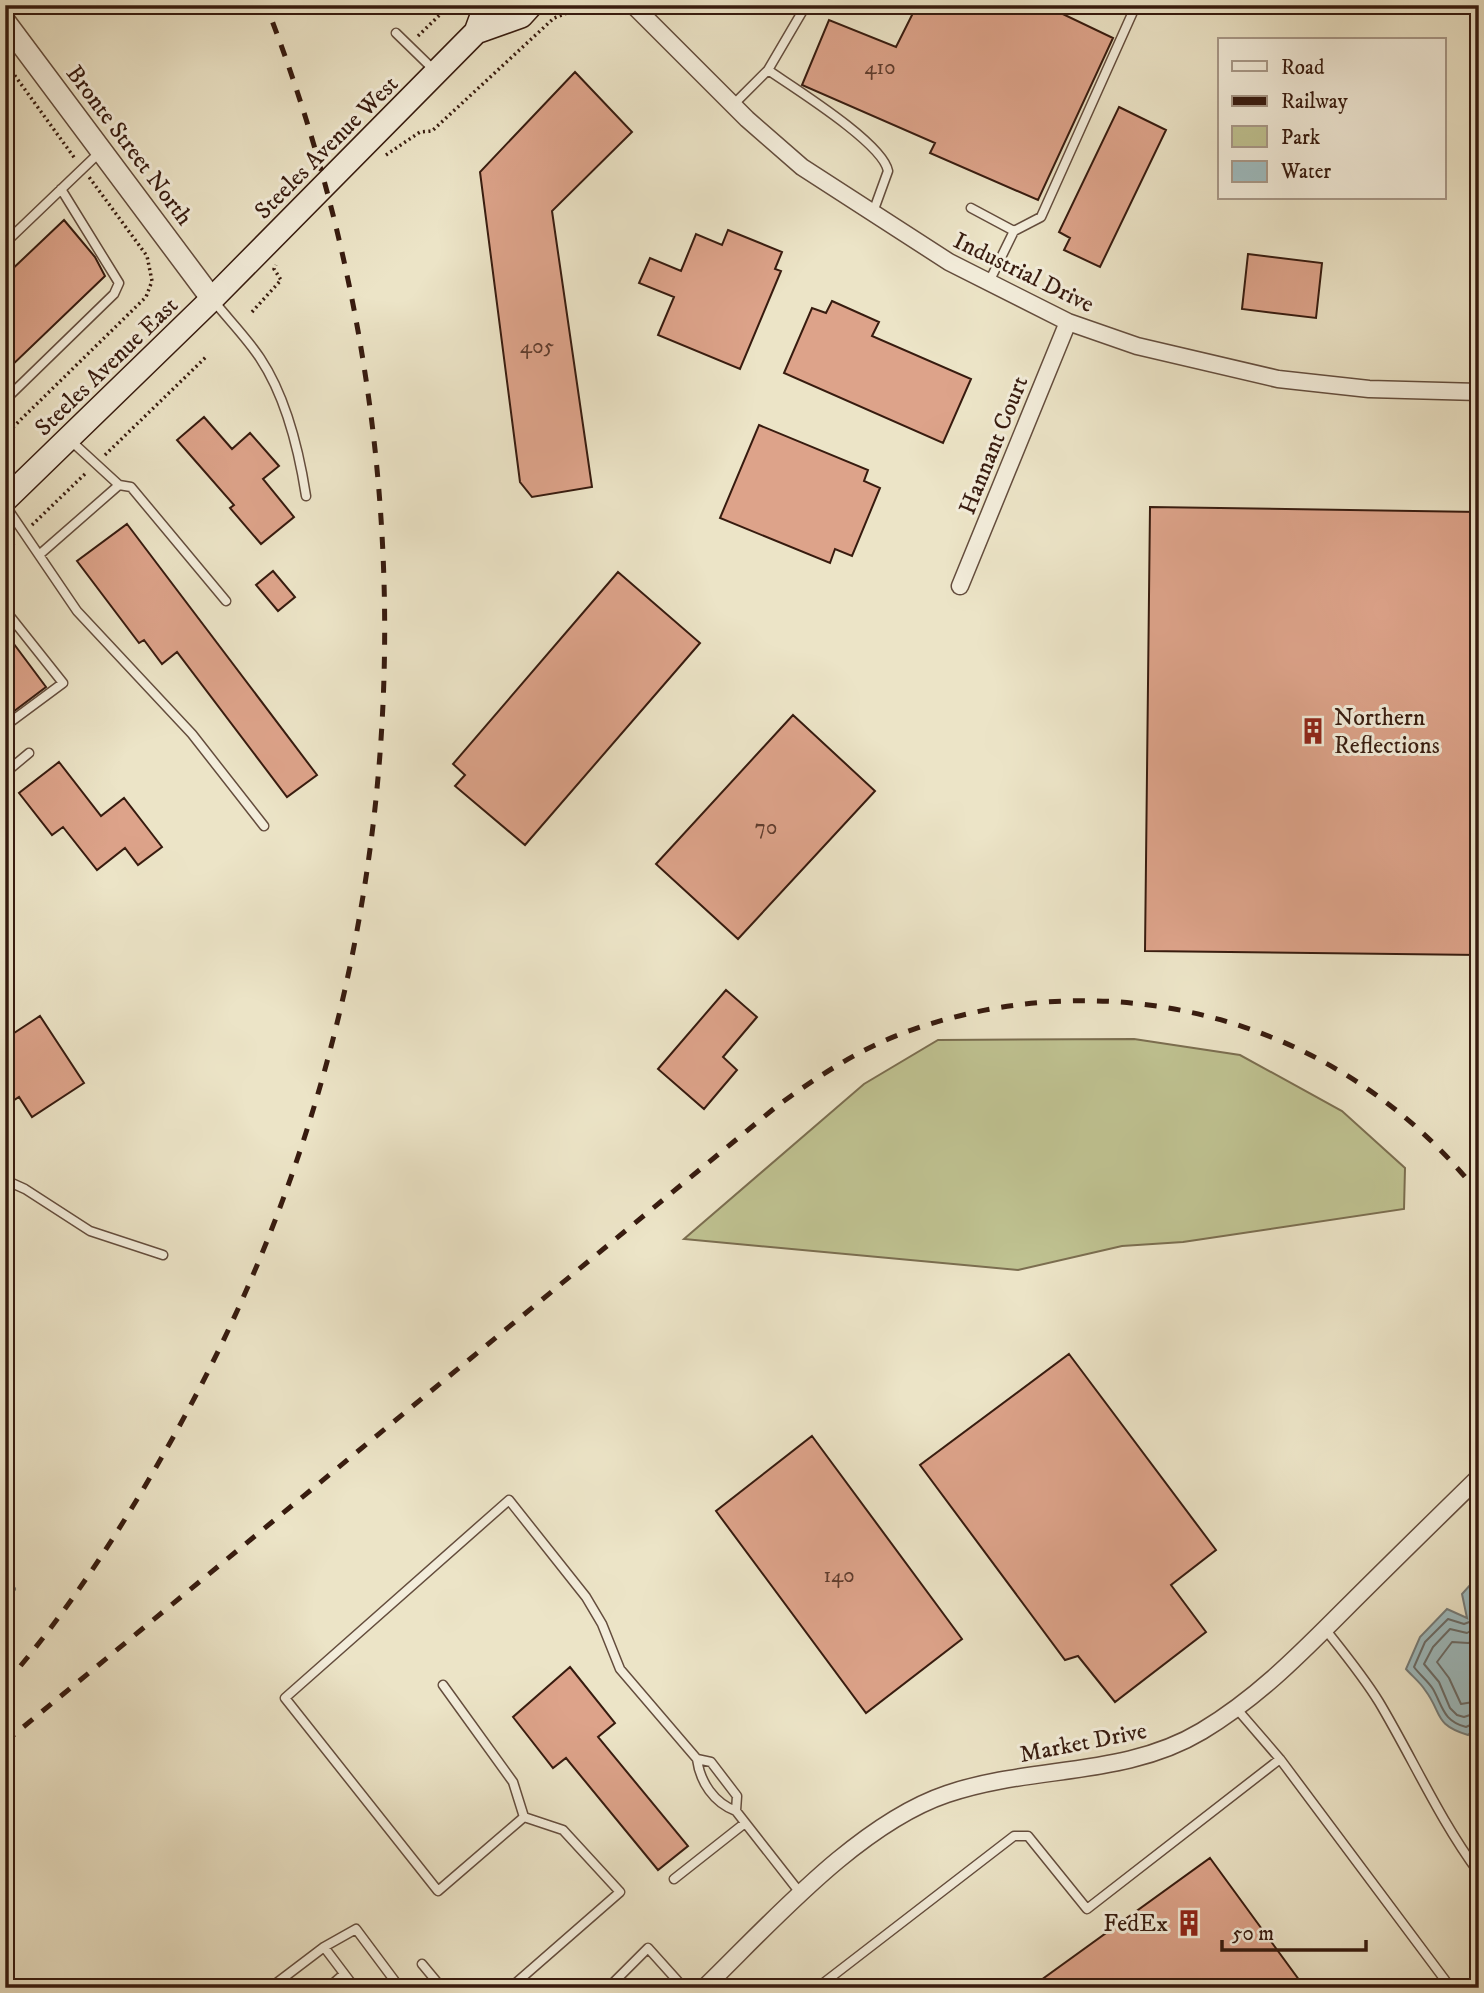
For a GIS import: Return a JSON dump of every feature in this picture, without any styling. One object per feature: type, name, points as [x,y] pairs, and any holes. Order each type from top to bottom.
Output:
[{"type":"main road","name":"Steeles Avenue West","points":[[212,299],[476,32],[486,5]]},
{"type":"main road","name":"Steeles Avenue West","points":[[476,32],[521,16],[531,5]]},
{"type":"main road","name":"Steeles Avenue East","points":[[5,500],[212,299]]},
{"type":"street","name":"Industrial Drive","points":[[633,5],[733,105],[802,167],[872,215],[949,262],[1068,323],[1137,346],[1278,379],[1369,389],[1479,392]]},
{"type":"street","name":"Bronte Street North","points":[[5,22],[212,299]]},
{"type":"street","name":"Hannant Court","points":[[960,586],[1068,323]]},
{"type":"street","name":"Market Drive","points":[[704,1988],[801,1894],[872,1834],[946,1794],[999,1780],[1096,1768],[1146,1756],[1203,1731],[1265,1688],[1479,1477]]},
{"type":"lane","points":[[989,282],[1014,231],[1041,217],[1136,5]]},
{"type":"lane","points":[[733,105],[768,70],[803,12]]},
{"type":"lane","points":[[396,33],[437,72]]},
{"type":"lane","points":[[768,70],[860,135],[882,156],[888,171],[872,215]]},
{"type":"lane","points":[[5,243],[102,151]]},
{"type":"lane","points":[[5,400],[114,294],[119,283],[61,188]]},
{"type":"lane","points":[[971,208],[1014,231]]},
{"type":"lane","points":[[212,299],[260,358],[279,393],[301,468],[306,496]]},
{"type":"lane","points":[[68,439],[119,485],[131,487],[226,601]]},
{"type":"lane","points":[[39,555],[119,485]]},
{"type":"lane","points":[[5,505],[77,611],[192,734],[264,826]]},
{"type":"lane","points":[[5,610],[63,683],[5,726]]},
{"type":"lane","points":[[5,773],[29,753]]},
{"type":"lane","points":[[5,1180],[25,1189],[90,1231],[163,1255]]},
{"type":"lane","points":[[524,1817],[438,1891],[285,1698],[509,1500],[586,1597],[603,1624],[620,1669],[697,1759],[699,1776],[722,1806],[736,1811],[801,1894]]},
{"type":"lane","points":[[1325,1629],[1373,1694],[1452,1837],[1479,1873]]},
{"type":"lane","points":[[443,1685],[513,1782],[524,1817]]},
{"type":"lane","points":[[1236,1708],[1280,1759],[1451,1988]]},
{"type":"lane","points":[[697,1759],[711,1762],[737,1796],[736,1811]]},
{"type":"lane","points":[[817,1988],[1014,1836],[1028,1836],[1087,1909],[1280,1759]]},
{"type":"lane","points":[[510,1988],[620,1892],[563,1830],[524,1817]]},
{"type":"lane","points":[[674,1879],[744,1823]]},
{"type":"lane","points":[[270,1988],[324,1947],[356,1929],[400,1988]]},
{"type":"lane","points":[[324,1947],[355,1988]]},
{"type":"lane","points":[[608,1988],[648,1948],[684,1988]]},
{"type":"lane","points":[[422,1964],[442,1988]]},
{"type":"lane","points":[[328,1988],[344,1974]]},
{"type":"path","points":[[409,45],[450,5]]},
{"type":"path","points":[[432,131],[554,18],[575,10]]},
{"type":"path","points":[[5,435],[146,297],[152,281]]},
{"type":"path","points":[[252,312],[281,281]]},
{"type":"green space","points":[[1134,1039],[1240,1055],[1342,1111],[1405,1168],[1404,1209],[1183,1242],[1122,1246],[1018,1270],[684,1239],[864,1084],[938,1040]]},
{"type":"water","points":[[1479,1575],[1479,1725],[1468,1735],[1444,1722],[1431,1698],[1406,1669],[1420,1637],[1447,1609],[1467,1618],[1462,1594]]},
{"type":"building","points":[[917,5],[1044,5],[1113,38],[1038,200],[930,153],[935,143],[802,85],[829,20],[896,47]]},
{"type":"building","points":[[575,72],[632,132],[552,211],[592,487],[532,497],[520,482],[480,172]]},
{"type":"building","points":[[1119,107],[1166,130],[1100,267],[1064,250],[1070,238],[1059,232]]},
{"type":"building","points":[[64,220],[95,257],[105,276],[5,372],[5,276]]},
{"type":"building","points":[[728,230],[782,252],[775,269],[781,271],[740,369],[658,335],[674,297],[639,283],[650,258],[681,271],[696,234],[722,245]]},
{"type":"building","points":[[1248,254],[1322,263],[1316,318],[1242,309]]},
{"type":"building","points":[[832,301],[879,322],[872,336],[971,379],[943,443],[784,373],[812,308],[826,313]]},
{"type":"building","points":[[204,417],[232,449],[250,433],[279,466],[263,479],[294,517],[261,544],[230,508],[234,505],[177,440]]},
{"type":"building","points":[[759,425],[868,470],[864,481],[880,488],[852,556],[835,549],[830,563],[720,518]]},
{"type":"building","name":"Northern Reflections","points":[[1150,507],[1479,512],[1479,955],[1145,951]]},
{"type":"building","points":[[127,524],[317,775],[287,797],[177,652],[162,664],[144,640],[139,643],[77,561]]},
{"type":"building","points":[[273,571],[295,597],[278,611],[256,585]]},
{"type":"building","points":[[618,572],[700,643],[525,845],[455,786],[465,775],[453,764]]},
{"type":"building","points":[[5,632],[46,687],[5,718]]},
{"type":"building","points":[[793,715],[875,791],[738,939],[656,864]]},
{"type":"building","points":[[59,762],[101,816],[124,798],[162,847],[138,865],[125,848],[97,870],[63,827],[52,835],[19,793]]},
{"type":"building","points":[[726,990],[757,1017],[723,1057],[737,1070],[704,1109],[658,1069]]},
{"type":"building","points":[[40,1016],[84,1083],[32,1117],[19,1097],[5,1106],[5,1039]]},
{"type":"building","points":[[1069,1354],[1216,1550],[1171,1585],[1206,1632],[1115,1702],[1078,1656],[1065,1660],[920,1465]]},
{"type":"building","points":[[812,1436],[962,1639],[866,1713],[716,1511]]},
{"type":"building","points":[[570,1667],[615,1723],[598,1737],[688,1846],[658,1870],[566,1758],[553,1768],[513,1717]]},
{"type":"building","name":"FedEx","points":[[1210,1858],[1305,1988],[1030,1988]]},
{"type":"waterway","points":[[5,1596],[13,1589]]},
{"type":"railway","points":[[5,1684],[72,1600],[131,1510],[167,1448],[252,1278],[316,1102],[359,921],[381,738],[383,553],[364,368],[325,185],[266,5]]},
{"type":"railway","points":[[5,1742],[777,1106],[839,1064],[906,1032],[984,1010],[1064,1001],[1142,1004],[1219,1019],[1292,1046],[1361,1084],[1424,1134],[1479,1194]]},
{"type":"place","name":"Northern Reflections","points":[[1313,731]]},
{"type":"place","name":"FedEx","points":[[1189,1923]]}]
